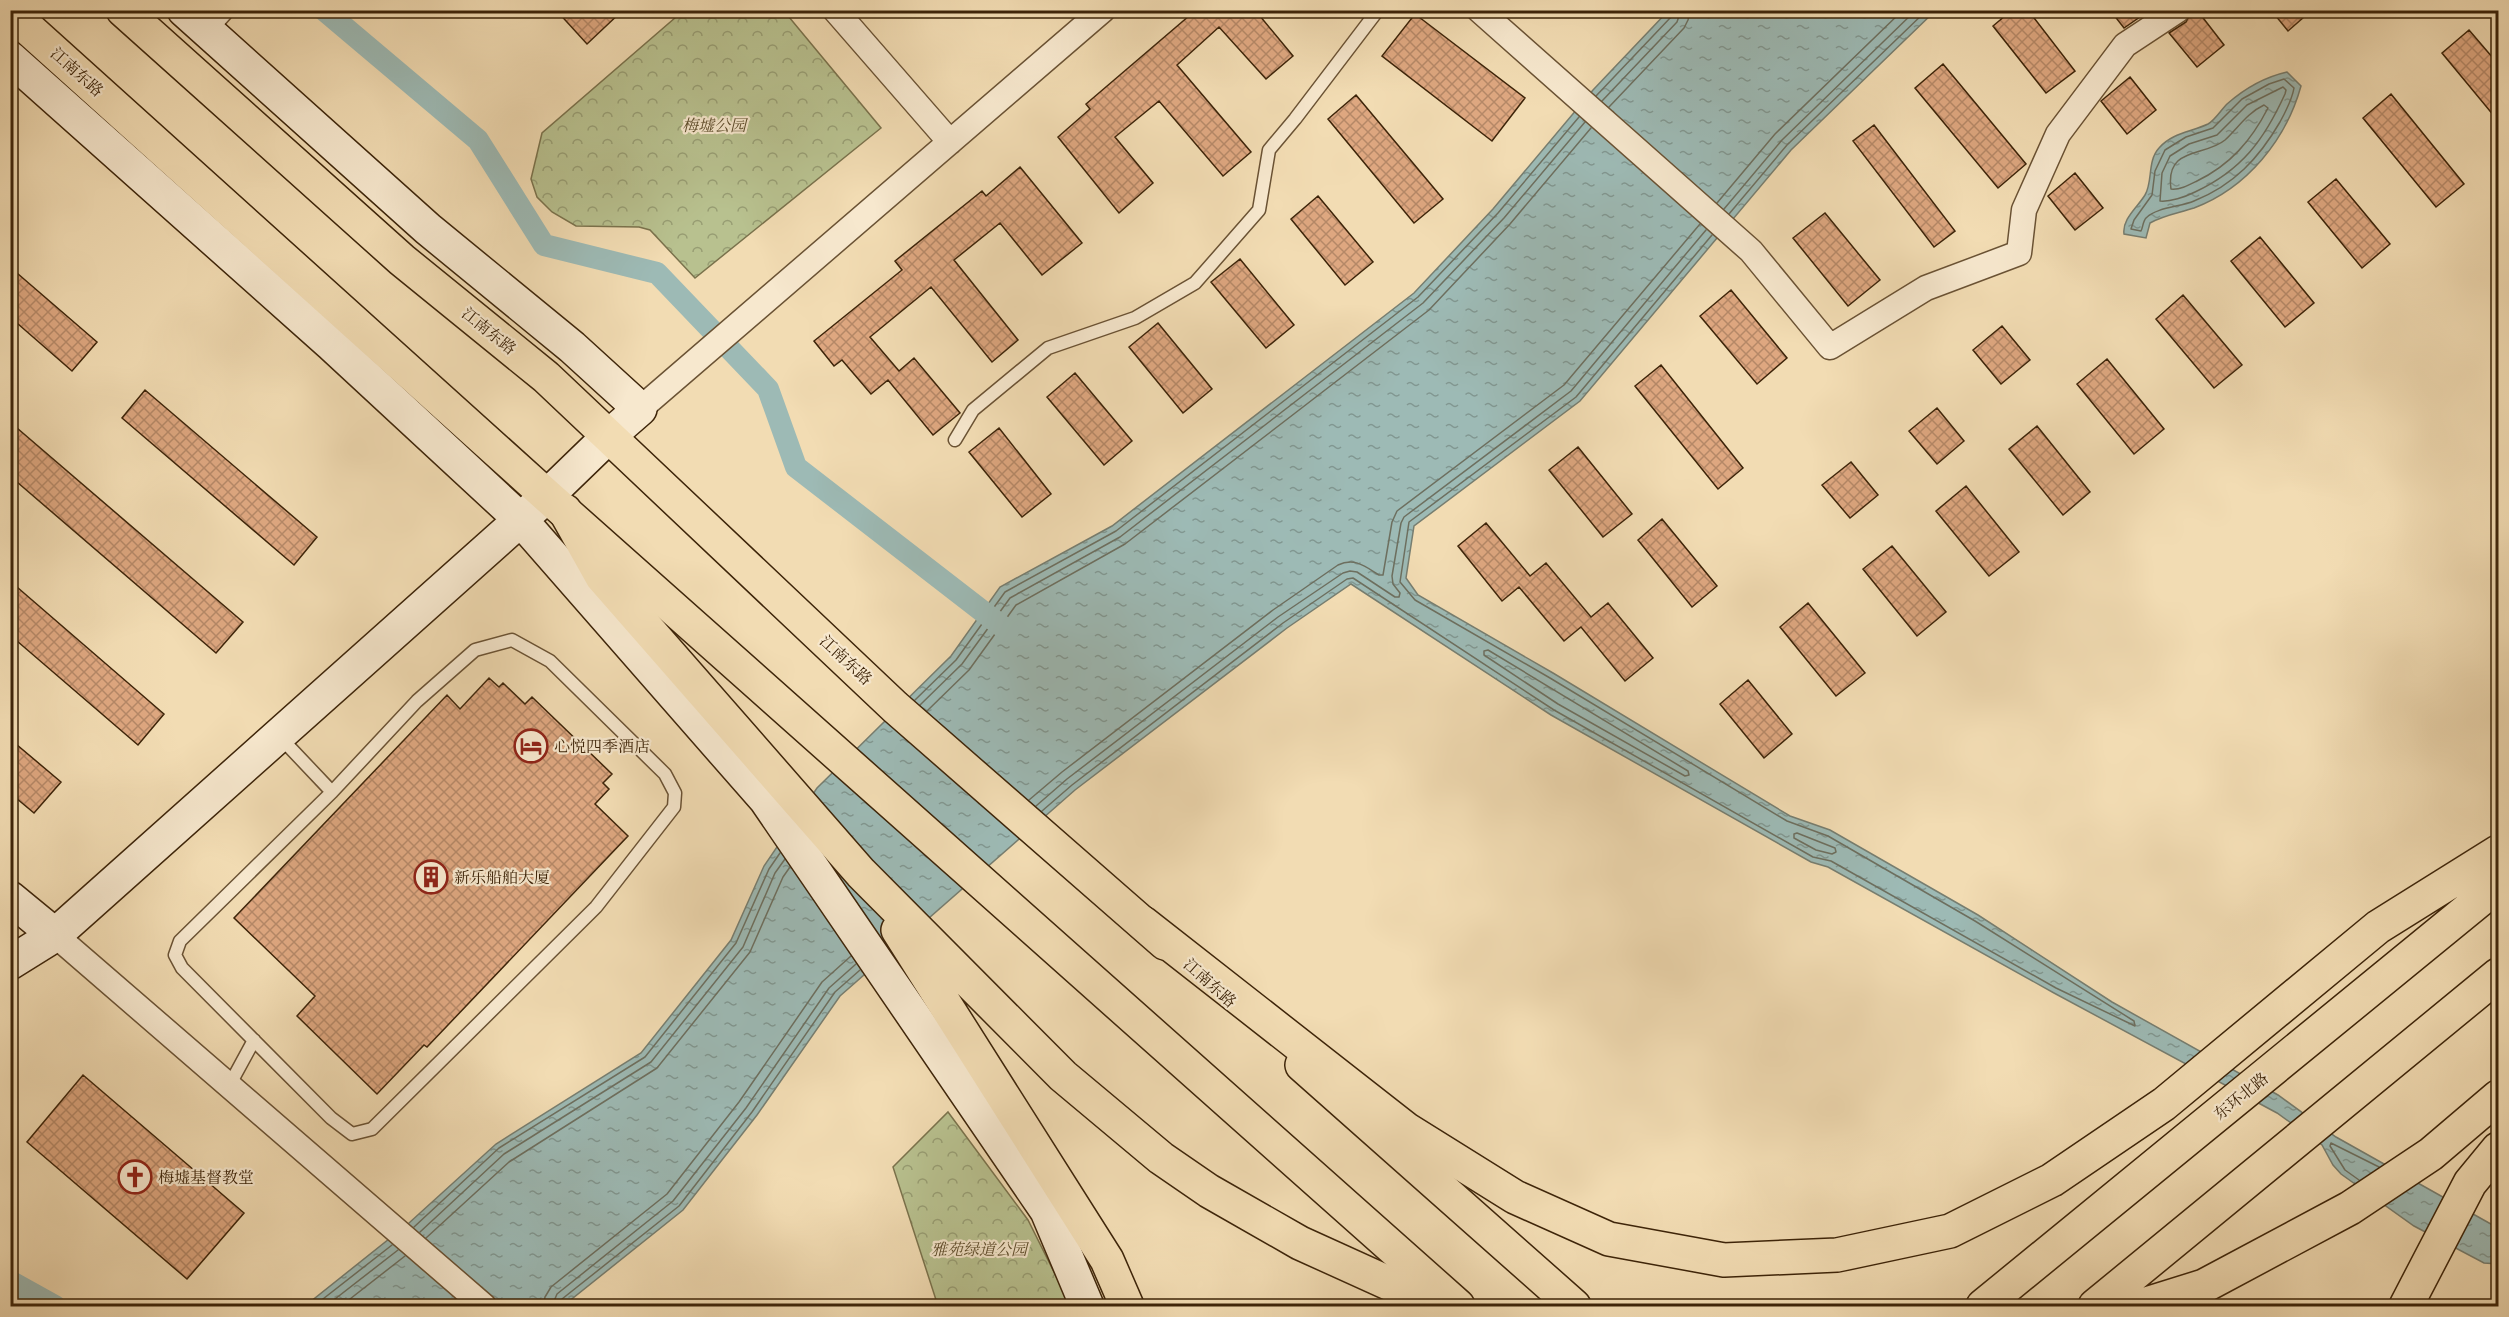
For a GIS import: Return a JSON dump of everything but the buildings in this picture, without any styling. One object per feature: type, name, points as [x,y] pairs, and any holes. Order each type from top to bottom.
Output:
[{"type":"main road","name":"江南东路","points":[[123,10],[402,260],[546,377],[896,707],[1143,922],[1574,1306]]},
{"type":"main road","name":"江南东路","points":[[10,12],[840,757],[1458,1306]]},
{"type":"main road","points":[[10,963],[54,935],[520,519],[556,503],[609,436],[640,409],[572,347],[428,229],[203,17]]},
{"type":"main road","points":[[10,58],[331,344],[520,519],[766,800],[1047,1211],[1087,1306]]},
{"type":"main road","points":[[556,503],[602,577],[861,873],[924,951],[1107,1260],[1127,1306]]},
{"type":"main road","points":[[1143,922],[1406,1129],[1515,1197],[1609,1239],[1724,1260],[1837,1255],[1950,1231],[2052,1180],[2164,1104],[2378,927],[2499,852]]},
{"type":"main road","name":"东环北路","points":[[1983,1306],[2499,885]]},
{"type":"main road","points":[[10,898],[54,935]]},
{"type":"main road","points":[[924,951],[1022,1036],[1110,1117],[1161,1158],[1209,1191],[1299,1243],[1439,1306]]},
{"type":"main road","points":[[2095,1306],[2444,1017],[2499,975]]},
{"type":"main road","points":[[2140,1306],[2204,1286],[2350,1208],[2431,1154],[2499,1097]]},
{"type":"main road","points":[[2406,1306],[2470,1183],[2499,1149]]},
{"type":"street","points":[[835,10],[950,142]]},
{"type":"street","points":[[640,409],[1103,10]]},
{"type":"street","points":[[1479,10],[1751,251],[1830,347],[1926,288],[2019,253],[2024,210],[2058,134],[2125,45],[2178,10]]},
{"type":"street","points":[[54,935],[484,1306]]},
{"type":"lane","points":[[955,440],[973,410],[1048,348],[1135,318],[1195,283],[1259,210],[1269,150],[1378,10]]},
{"type":"lane","points":[[512,640],[550,661],[665,774],[675,793],[674,807],[596,908],[372,1129],[352,1134],[338,1123],[182,968],[175,955],[180,941],[332,792],[417,700],[475,650],[512,640]]},
{"type":"lane","points":[[278,735],[332,792]]},
{"type":"lane","points":[[229,1086],[254,1040]]},
{"type":"green space","name":"梅墟公园","points":[[683,11],[784,11],[881,128],[695,278],[650,230],[639,227],[576,226],[552,212],[537,197],[531,179],[542,133]]},
{"type":"green space","name":"雅苑绿道公园","points":[[948,1112],[1028,1220],[1071,1306],[938,1306],[893,1167]]},
{"type":"water","points":[[1669,10],[1935,11],[1791,150],[1580,401],[1414,526],[1406,578],[1418,595],[1553,673],[1790,816],[1830,830],[1978,915],[2112,1002],[2278,1095],[2336,1137],[2498,1228],[2498,1264],[2484,1263],[2414,1226],[2341,1174],[2322,1145],[2277,1113],[2054,993],[1828,867],[1811,862],[1551,715],[1351,584],[1287,628],[1075,790],[840,996],[757,1115],[683,1210],[563,1306],[305,1306],[409,1223],[496,1144],[641,1053],[731,940],[764,866],[817,788],[951,656],[1000,587],[1112,526],[1414,293],[1493,209],[1593,90]]},
{"type":"water","points":[[2287,72],[2301,86],[2294,106],[2275,143],[2247,175],[2213,199],[2150,223],[2146,238],[2124,234],[2125,223],[2147,190],[2155,153],[2164,143],[2208,124],[2240,93],[2263,80]]},
{"type":"waterway","points":[[324,10],[478,140],[544,245],[657,273],[768,389],[796,467],[1008,631]]},
{"type":"waterway","points":[[10,1281],[55,1306]]},
{"type":"place","name":"心悦四季酒店","points":[[531,746]]},
{"type":"place","name":"新乐船舶大厦","points":[[431,877]]},
{"type":"place","name":"梅墟基督教堂","points":[[135,1177]]}]
